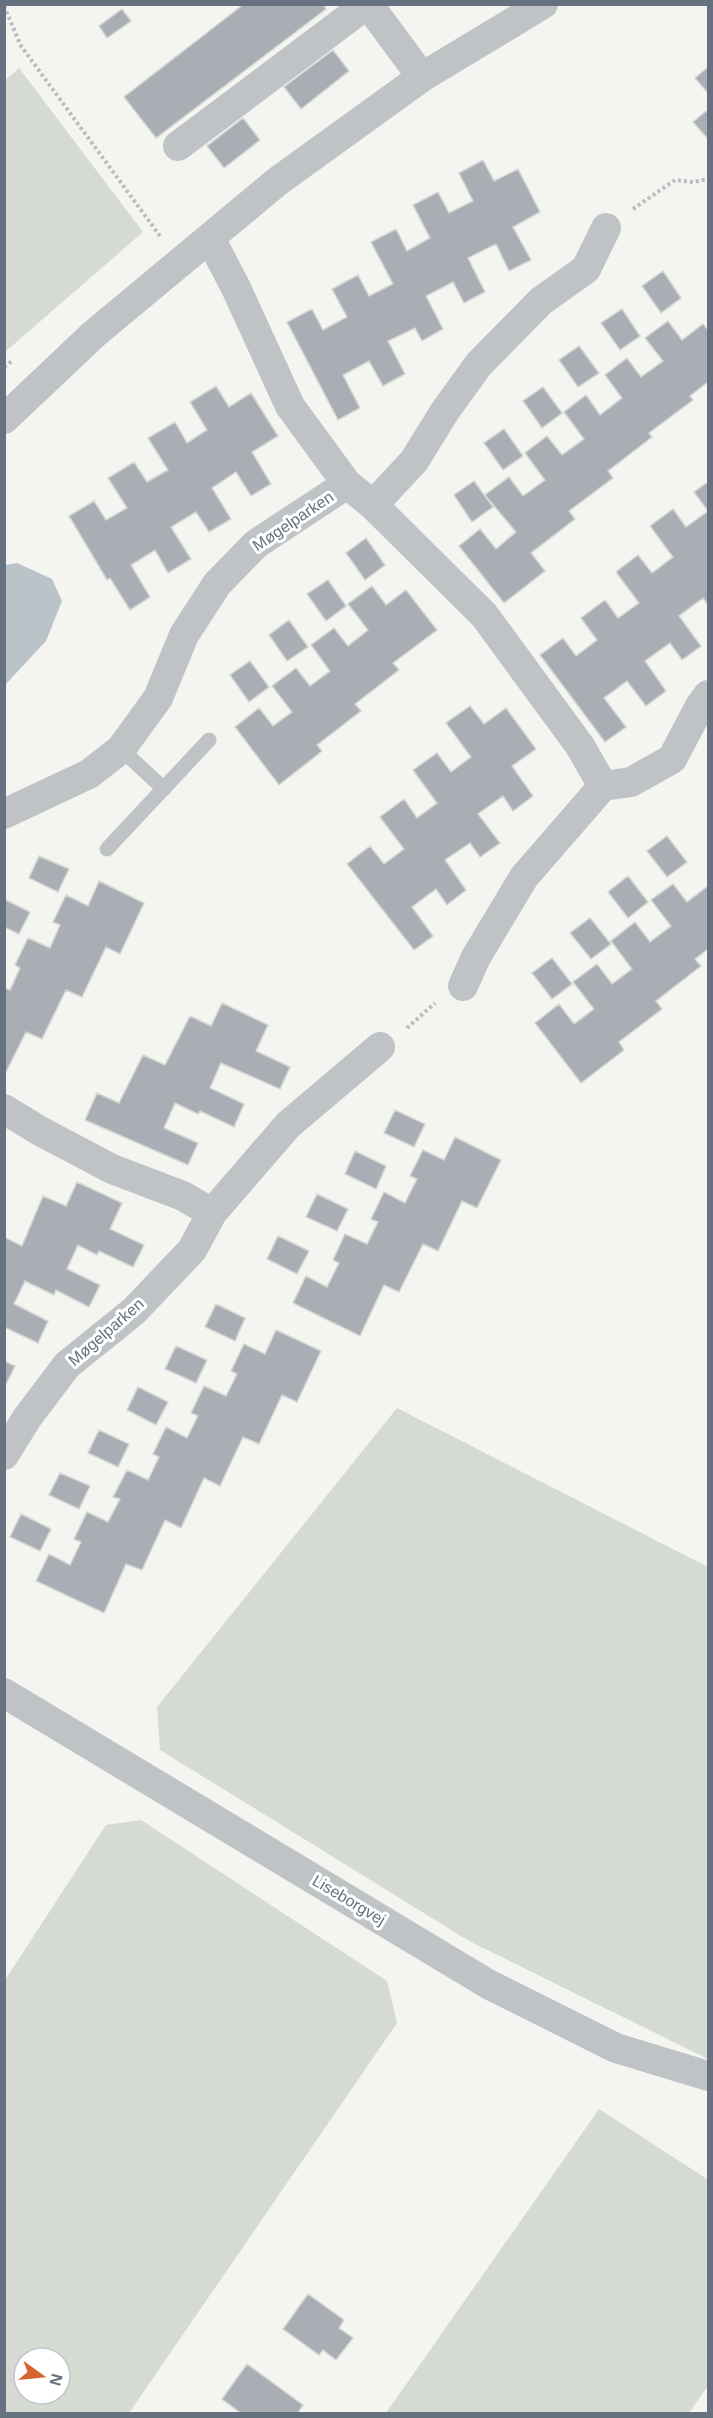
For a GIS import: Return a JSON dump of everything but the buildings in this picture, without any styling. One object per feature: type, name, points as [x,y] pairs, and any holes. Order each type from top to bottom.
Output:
[{"type":"street","points":[[178,146],[367,4],[422,77]]},
{"type":"street","points":[[4,419],[94,334],[278,181],[422,77],[543,4]]},
{"type":"street","points":[[373,505],[414,461],[445,411],[479,364],[541,301],[586,269],[606,228]]},
{"type":"street","name":"Møgelparken","points":[[210,238],[236,288],[290,406],[347,484],[373,505],[483,615],[580,746],[603,786]]},
{"type":"street","name":"Møgelparken","points":[[4,814],[89,774],[121,749],[158,698],[183,634],[217,584],[256,544],[347,484]]},
{"type":"street","points":[[463,986],[476,957],[524,877],[603,786],[631,782],[672,759],[708,695]]},
{"type":"street","name":"Møgelparken","points":[[4,1455],[27,1418],[67,1365],[134,1311],[192,1250],[212,1213],[288,1125],[380,1047]]},
{"type":"street","points":[[4,1109],[112,1169],[183,1196],[212,1213]]},
{"type":"street","name":"Liseborgvej","points":[[4,1694],[488,1984],[616,2048],[708,2076]]},
{"type":"lane","points":[[107,849],[209,740]]},
{"type":"lane","points":[[121,749],[164,789]]},
{"type":"path","points":[[4,6],[21,46],[159,234],[182,261]]},
{"type":"path","points":[[606,228],[675,180],[693,182],[708,179]]},
{"type":"path","points":[[380,1047],[401,1034],[430,1006],[463,986]]},
{"type":"shaded area","points":[[19,68],[143,232],[5,352],[4,81]]},
{"type":"shaded area","points":[[17,563],[52,579],[62,601],[46,641],[5,685],[5,565]]},
{"type":"shaded area","points":[[397,1408],[708,1567],[708,2059],[469,1941],[160,1750],[157,1707]]},
{"type":"shaded area","points":[[141,1820],[387,1981],[397,2023],[129,2413],[5,2413],[5,1980],[106,1825]]},
{"type":"shaded area","points":[[599,2109],[707,2179],[707,2387],[689,2413],[386,2413]]}]
